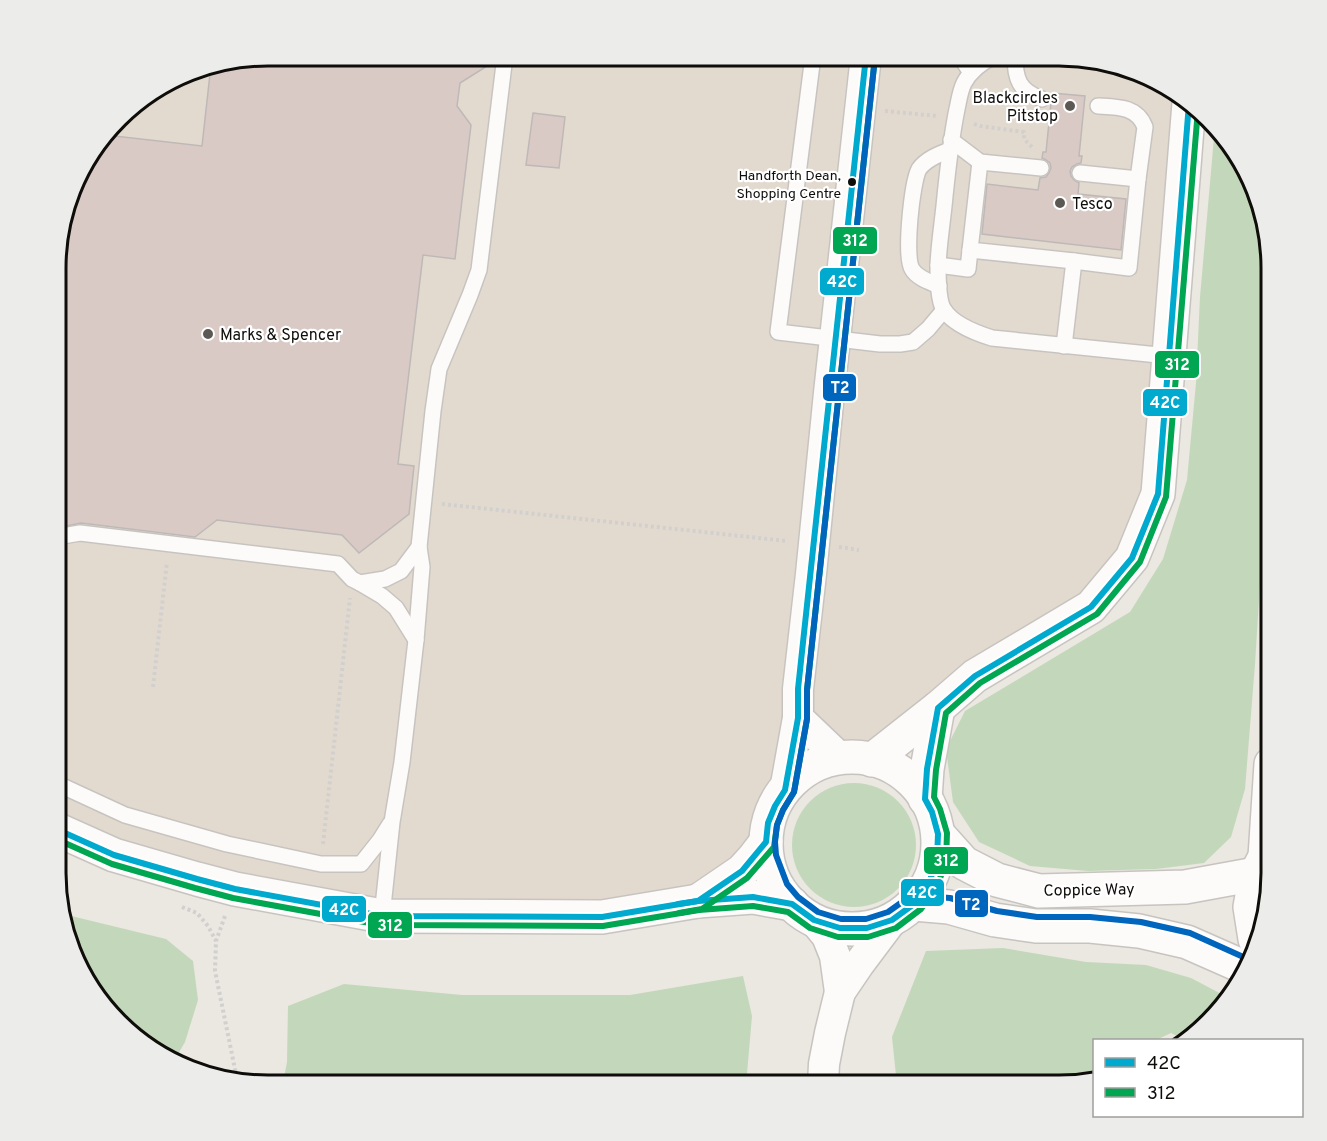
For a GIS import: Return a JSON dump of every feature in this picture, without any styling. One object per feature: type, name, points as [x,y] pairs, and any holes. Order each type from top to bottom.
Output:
[{"type":"main road","points":[[856,759],[938,708],[975,676],[1091,607],[1132,558],[1158,494],[1188,113]]},
{"type":"main road","points":[[925,799],[927,769],[938,708]]},
{"type":"main road","points":[[803,912],[779,889],[771,871],[766,842],[768,824],[785,790],[798,777],[829,760],[856,759],[893,767],[912,782],[932,812],[938,834],[937,859],[929,883],[903,912]]},
{"type":"main road","points":[[66,833],[114,855],[196,879],[235,889],[382,915],[602,917],[698,901],[753,897],[803,912],[840,928],[867,928],[903,912],[949,907],[994,920],[1036,926],[1090,926],[1138,931],[1187,942],[1238,965]]},
{"type":"main road","name":"Coppice Way","points":[[938,834],[964,862],[997,880],[1039,891],[1185,887],[1261,861]]},
{"type":"main road","points":[[698,901],[742,871],[766,842]]},
{"type":"main road","points":[[1253,927],[1250,906],[1261,870]]},
{"type":"street","points":[[785,790],[798,718],[798,689],[865,66]]},
{"type":"street","points":[[798,718],[856,759]]},
{"type":"street","points":[[803,912],[827,936],[835,956],[840,992]]},
{"type":"street","points":[[823,1075],[830,1033],[840,992],[859,964],[903,912]]},
{"type":"lane","points":[[382,915],[416,640],[422,567],[418,547],[439,369],[479,270],[504,66]]},
{"type":"lane","points":[[812,66],[778,332],[880,344],[900,344],[913,342],[944,310]]},
{"type":"lane","points":[[966,66],[970,73]]},
{"type":"lane","points":[[979,66],[970,73],[960,91],[950,145],[938,265],[940,299],[944,310],[975,333],[992,338],[1168,356]]},
{"type":"lane","points":[[1016,66],[1017,79],[1022,87],[1031,95],[1042,99]]},
{"type":"lane","points":[[970,250],[1129,268],[1144,127],[1142,120],[1127,109],[1098,105]]},
{"type":"lane","points":[[950,145],[980,162],[1039,161]]},
{"type":"lane","points":[[939,286],[923,280],[912,270],[908,258],[908,244],[915,178],[920,167],[950,145]]},
{"type":"lane","points":[[938,265],[968,269],[980,162]]},
{"type":"lane","points":[[1080,173],[1138,179]]},
{"type":"lane","points":[[1065,346],[1074,261]]},
{"type":"lane","points":[[66,535],[80,533],[338,564],[356,581],[382,596],[396,608],[416,640]]},
{"type":"lane","points":[[356,581],[385,579],[401,571],[418,547]]},
{"type":"lane","points":[[66,788],[125,815],[228,844],[321,864],[361,864],[392,822]]},
{"type":"path","points":[[860,109],[955,118],[980,126],[1024,132],[1024,139],[1039,161]]},
{"type":"path","points":[[423,502],[859,550]]},
{"type":"path","points":[[153,687],[169,543]]},
{"type":"path","points":[[321,864],[356,581]]},
{"type":"path","points":[[216,941],[215,971],[236,1072]]},
{"type":"shaded area","points":[[268,66],[1072,66],[1124,77],[1173,102],[1149,390],[1158,494],[1132,558],[872,760],[849,757],[829,760],[799,777],[785,790],[775,806],[768,823],[766,842],[698,901],[382,916],[66,832],[66,268],[68,241],[81,191],[93,167],[125,125],[167,93],[203,77],[241,68]]},
{"type":"green space","points":[[1214,139],[1234,167],[1246,191],[1254,216],[1261,255],[1261,568],[1245,789],[1231,837],[1204,863],[1156,869],[1088,871],[1030,866],[979,842],[953,802],[946,749],[965,711],[1130,612],[1163,559],[1187,480],[1196,383],[1200,297]]},
{"type":"green space","points":[[854,783],[878,787],[898,801],[912,821],[916,845],[912,869],[898,889],[878,903],[854,907],[830,903],[810,889],[796,869],[792,845],[796,821],[810,801],[830,787]]},
{"type":"green space","points":[[71,916],[166,939],[193,961],[198,1000],[185,1042],[178,1054],[156,1041],[125,1016],[100,985],[87,962]]},
{"type":"green space","points":[[1003,948],[1086,962],[1146,965],[1191,978],[1221,994],[1202,1016],[1178,1036],[1171,1033],[1158,1039],[1093,1039],[1093,1072],[1072,1075],[896,1075],[892,1037],[926,951]]},
{"type":"green space","points":[[743,976],[752,1016],[747,1075],[285,1075],[287,1062],[288,1006],[344,984],[462,995],[630,995]]},
{"type":"building","points":[[268,66],[487,66],[460,83],[457,106],[471,125],[455,259],[423,255],[398,464],[414,466],[409,514],[359,553],[342,535],[217,520],[195,537],[81,523],[66,526],[66,268],[68,241],[81,191],[93,167],[116,136],[202,146],[210,75],[216,73]]},
{"type":"building","points":[[1052,93],[1085,96],[1079,156],[1082,156],[1081,163],[1072,167],[1071,176],[1079,183],[1078,194],[1126,199],[1121,250],[982,234],[987,184],[1038,190],[1040,178],[1046,177],[1049,173],[1050,163],[1042,158],[1043,152],[1046,152]]},
{"type":"building","points":[[533,113],[565,117],[559,168],[526,165]]},
{"type":"transit line","name":"42C","points":[[678,904],[698,901],[742,871],[766,842],[768,823],[785,790],[798,718],[798,689],[865,66]]},
{"type":"transit line","name":"312","points":[[679,913],[702,909],[747,878],[774,847],[777,825],[794,792],[807,719],[807,690],[874,66]]},
{"type":"transit line","name":"T2","points":[[874,66],[807,690],[807,719],[794,792],[777,825],[775,842],[776,855],[787,884],[798,897],[818,912],[841,919],[866,919],[888,912],[912,895],[950,898],[997,911],[1037,917],[1090,917],[1141,922],[1190,933],[1243,957]]},
{"type":"transit line","name":"42C","points":[[66,833],[114,855],[235,889],[382,916],[602,917],[698,901],[753,897],[792,904],[814,920],[840,928],[867,928],[892,920],[914,904],[929,883],[937,859],[938,834],[932,812],[925,799],[927,769],[938,708],[975,676],[1091,607],[1132,558],[1158,494],[1188,113]]},
{"type":"transit line","name":"312","points":[[66,843],[112,864],[233,898],[381,925],[603,926],[699,910],[753,906],[788,912],[810,928],[838,937],[868,937],[896,928],[921,909],[937,887],[946,861],[947,833],[934,797],[936,770],[946,713],[980,683],[1097,614],[1140,562],[1166,497],[1197,121]]},
{"type":"place","name":"Blackcircles Pitstop","points":[[1070,106]]},
{"type":"place","name":"Handforth Dean, Shopping Centre","points":[[852,182]]},
{"type":"place","name":"Tesco","points":[[1060,203]]},
{"type":"place","name":"Marks & Spencer","points":[[208,334]]}]
